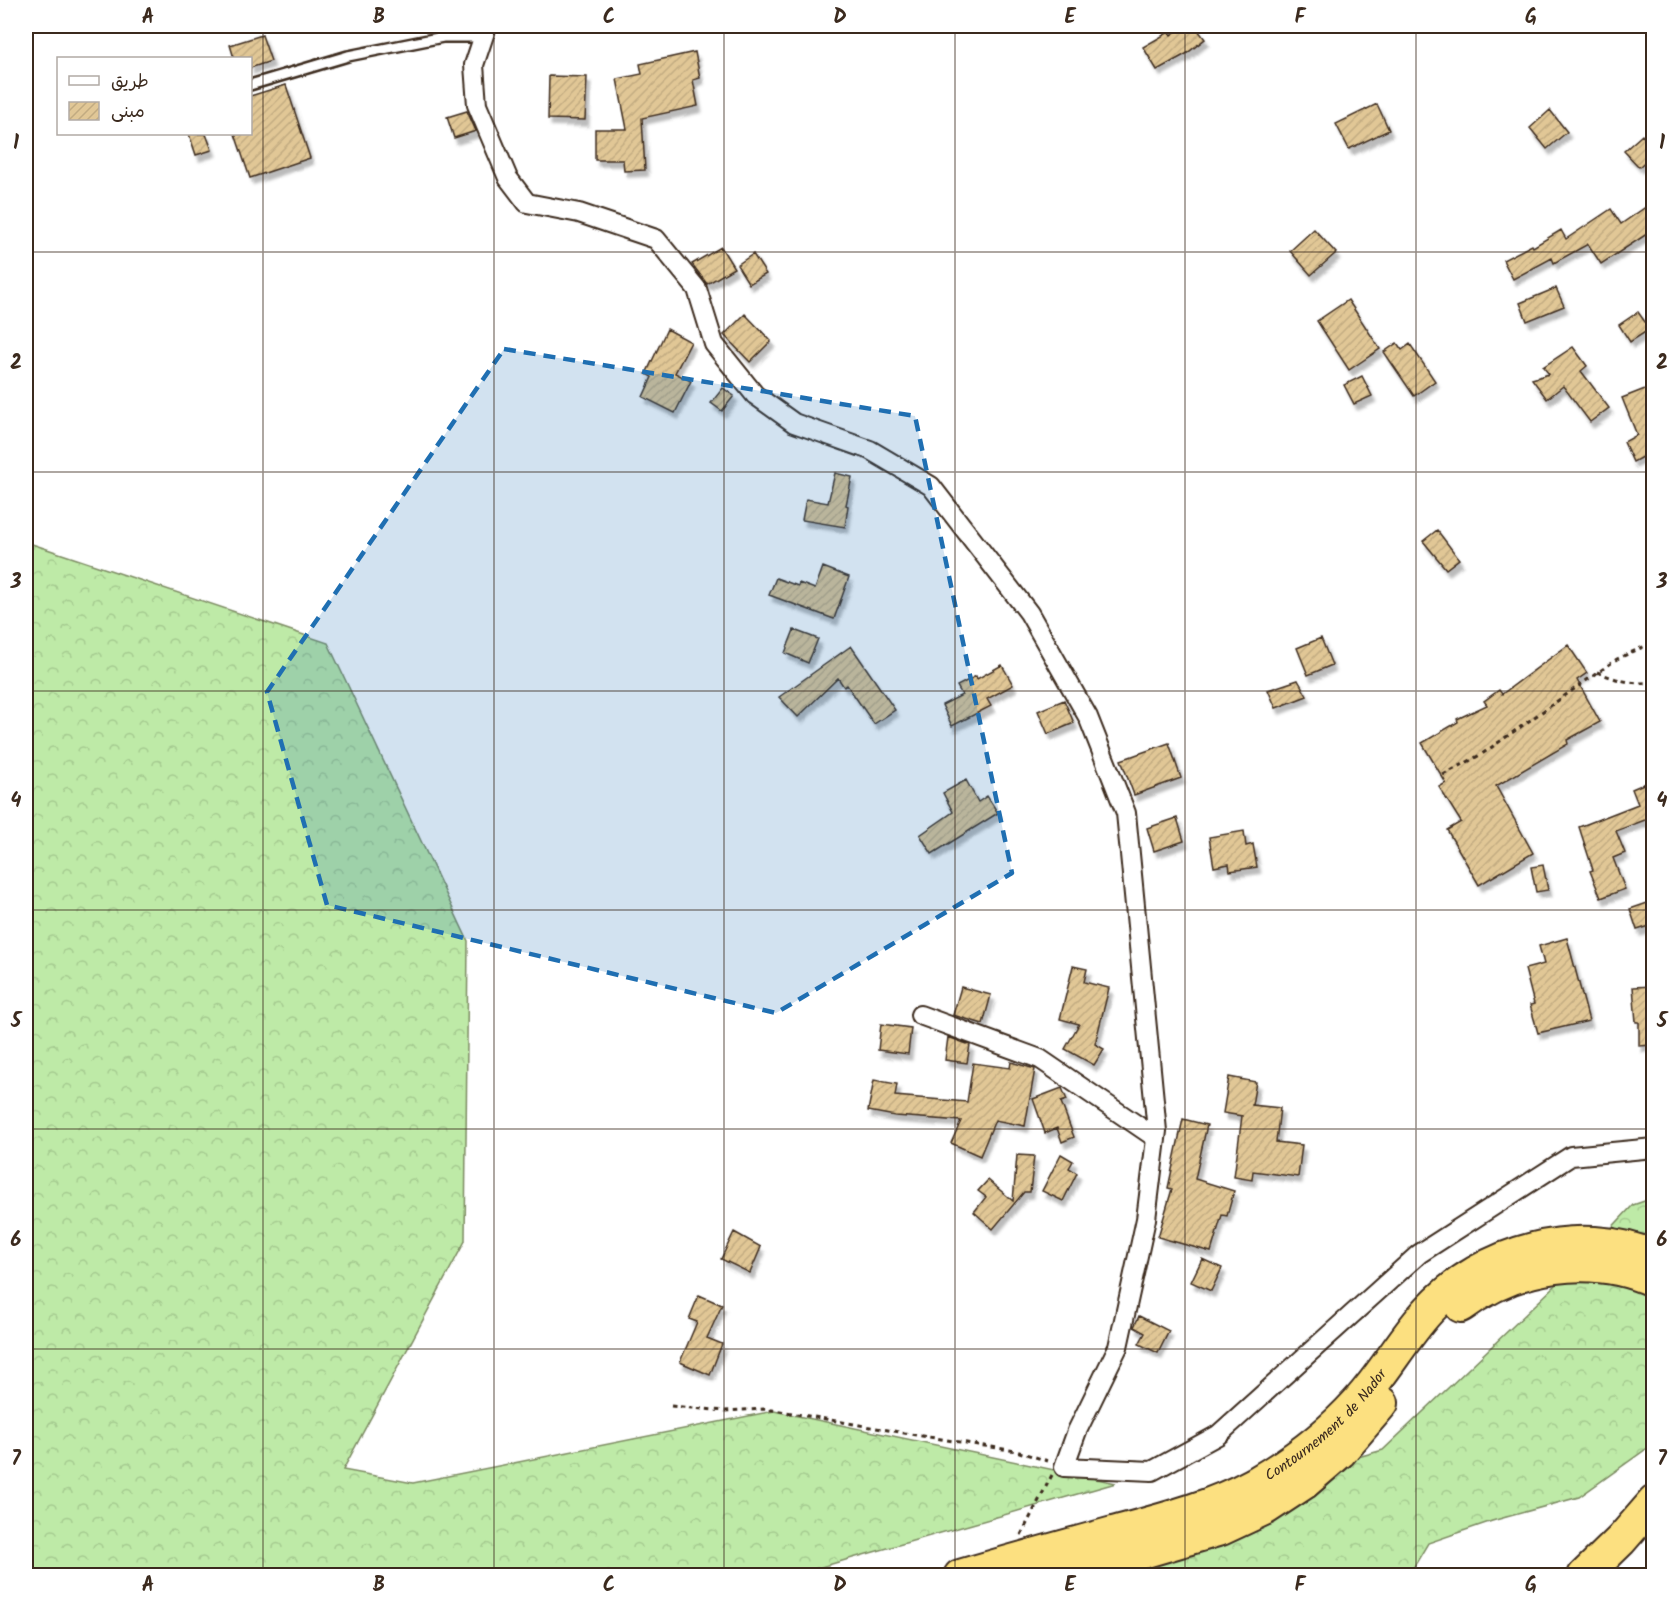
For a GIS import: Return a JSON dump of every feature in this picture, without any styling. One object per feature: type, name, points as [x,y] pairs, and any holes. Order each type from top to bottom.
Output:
[{"type":"highway","name":"Contournement de Nador","points":[[960,1575],[1170,1518],[1212,1503],[1253,1484],[1291,1461],[1326,1434],[1358,1402],[1429,1310],[1458,1283],[1492,1263],[1529,1250],[1568,1243],[1607,1245],[1653,1257]]},
{"type":"highway","name":"Contournement de Nador","points":[[1061,1575],[1221,1529],[1266,1509],[1284,1498],[1340,1452],[1443,1324],[1455,1311],[1485,1291],[1540,1270],[1581,1265],[1623,1270],[1653,1281]]},
{"type":"highway","points":[[1584,1575],[1621,1540],[1653,1502]]},
{"type":"highway","points":[[1616,1575],[1653,1535]]},
{"type":"street","points":[[486,31],[474,65],[477,105],[508,178],[527,203],[579,213],[656,239],[697,289],[714,344],[755,395],[794,423],[870,450],[931,486],[1029,614],[1088,717],[1126,813],[1156,1138],[1146,1219],[1118,1347],[1060,1465],[1152,1471],[1218,1435],[1419,1254],[1571,1156],[1653,1149]]},
{"type":"street","points":[[920,1015],[1040,1059],[1156,1138]]},
{"type":"lane","points":[[252,84],[348,56],[486,31]]},
{"type":"path","points":[[1443,775],[1482,753],[1617,659],[1653,642]]},
{"type":"path","points":[[1597,672],[1622,682],[1639,684],[1653,682]]},
{"type":"path","points":[[671,1406],[725,1411],[764,1409],[780,1411],[1016,1451],[1060,1465],[1021,1534],[1026,1557]]},
{"type":"highlighted area","points":[[504,349],[915,416],[1012,873],[776,1013],[327,905],[267,692]]},
{"type":"green space","points":[[26,542],[328,643],[468,941],[465,1241],[343,1470],[413,1483],[774,1411],[1116,1483],[793,1575],[26,1576]]},
{"type":"green space","points":[[1653,1198],[1653,1444],[1579,1497],[1492,1521],[1428,1543],[1409,1575],[1010,1576],[1268,1482],[1383,1450],[1577,1265],[1633,1205]]},
{"type":"building","points":[[1184,26],[1195,26],[1205,39],[1186,54],[1157,70],[1143,47],[1169,32],[1171,35]]},
{"type":"building","points":[[262,35],[271,61],[252,67],[252,57],[234,57],[230,45]]},
{"type":"building","points":[[695,52],[700,78],[693,80],[698,106],[642,118],[645,170],[624,171],[623,160],[595,160],[595,129],[627,129],[617,79],[642,74],[640,64]]},
{"type":"building","points":[[549,76],[587,77],[585,120],[548,119]]},
{"type":"building","points":[[286,85],[310,158],[250,178],[235,135],[252,135],[252,95]]},
{"type":"building","points":[[1377,104],[1389,130],[1349,149],[1336,124]]},
{"type":"building","points":[[1550,110],[1567,132],[1547,149],[1530,128]]},
{"type":"building","points":[[467,111],[476,131],[454,138],[447,117]]},
{"type":"building","points":[[189,135],[206,135],[212,150],[196,155]]},
{"type":"building","points":[[1642,135],[1653,148],[1653,154],[1639,167],[1624,151]]},
{"type":"building","points":[[1653,202],[1653,230],[1601,264],[1588,244],[1554,263],[1552,258],[1513,279],[1503,260],[1532,245],[1533,247],[1561,230],[1566,239],[1611,209],[1621,224]]},
{"type":"building","points":[[1314,229],[1336,253],[1311,275],[1290,251]]},
{"type":"building","points":[[721,247],[734,268],[707,284],[692,264]]},
{"type":"building","points":[[753,254],[766,274],[749,284],[737,265]]},
{"type":"building","points":[[1556,288],[1564,306],[1527,321],[1520,303]]},
{"type":"building","points":[[1348,300],[1380,349],[1349,370],[1317,321]]},
{"type":"building","points":[[1638,312],[1650,329],[1630,342],[1619,325]]},
{"type":"building","points":[[745,314],[771,341],[750,362],[724,335]]},
{"type":"building","points":[[667,329],[691,342],[675,373],[691,381],[675,413],[643,397],[652,377],[646,374]]},
{"type":"building","points":[[1397,343],[1402,350],[1410,344],[1435,381],[1414,396],[1384,352]]},
{"type":"building","points":[[1573,347],[1587,366],[1581,371],[1609,408],[1590,422],[1563,386],[1547,399],[1532,379],[1549,374],[1543,367]]},
{"type":"building","points":[[1362,376],[1372,396],[1354,404],[1344,385]]},
{"type":"building","points":[[1650,387],[1653,396],[1653,451],[1633,462],[1624,442],[1637,435],[1622,398]]},
{"type":"building","points":[[723,388],[734,396],[722,411],[711,403]]},
{"type":"building","points":[[835,473],[852,477],[846,505],[848,506],[845,527],[802,520],[806,499],[828,503]]},
{"type":"building","points":[[1437,530],[1459,559],[1446,569],[1423,541]]},
{"type":"building","points":[[823,567],[849,577],[834,619],[769,595],[776,578],[815,589]]},
{"type":"building","points":[[794,630],[818,639],[808,663],[785,653]]},
{"type":"building","points":[[1321,638],[1332,665],[1308,675],[1297,648]]},
{"type":"building","points":[[1568,645],[1587,673],[1577,680],[1600,722],[1567,740],[1568,744],[1496,786],[1533,853],[1479,885],[1447,830],[1461,822],[1439,787],[1446,783],[1422,743],[1458,722],[1457,719],[1487,705],[1484,701],[1499,690],[1502,694]]},
{"type":"building","points":[[851,646],[895,710],[874,724],[847,685],[844,687],[838,678],[798,717],[779,697]]},
{"type":"building","points":[[1002,665],[1013,685],[987,699],[991,706],[952,726],[942,705],[962,695],[957,686],[976,676],[977,679]]},
{"type":"building","points":[[1298,680],[1307,696],[1276,708],[1268,690]]},
{"type":"building","points":[[1064,700],[1074,723],[1048,734],[1038,711]]},
{"type":"building","points":[[1169,743],[1181,778],[1134,795],[1121,760]]},
{"type":"building","points":[[966,780],[978,802],[987,796],[998,813],[932,854],[920,835],[953,812],[943,793]]},
{"type":"building","points":[[1653,780],[1653,817],[1616,831],[1625,853],[1613,858],[1625,889],[1601,898],[1590,871],[1593,870],[1579,827],[1638,804],[1632,789]]},
{"type":"building","points":[[1177,818],[1184,841],[1154,851],[1147,828]]},
{"type":"building","points":[[1244,831],[1246,846],[1253,844],[1257,867],[1230,871],[1229,864],[1214,867],[1209,837]]},
{"type":"building","points":[[1543,865],[1548,890],[1536,892],[1531,867]]},
{"type":"building","points":[[1653,901],[1653,925],[1637,930],[1630,909]]},
{"type":"building","points":[[1567,938],[1589,1021],[1538,1033],[1530,1005],[1534,1004],[1525,969],[1544,964],[1539,946]]},
{"type":"building","points":[[1073,966],[1087,969],[1084,982],[1109,988],[1095,1044],[1104,1049],[1094,1065],[1065,1049],[1079,1024],[1060,1019]]},
{"type":"building","points":[[1653,986],[1653,1045],[1639,1046],[1639,1022],[1636,1022],[1633,987]]},
{"type":"building","points":[[961,987],[991,995],[983,1024],[953,1015]]},
{"type":"building","points":[[881,1024],[911,1028],[908,1054],[878,1050]]},
{"type":"building","points":[[948,1037],[970,1045],[967,1063],[945,1060]]},
{"type":"building","points":[[1011,1062],[1035,1069],[1025,1126],[995,1120],[980,1156],[951,1143],[961,1121],[895,1116],[868,1111],[874,1080],[897,1084],[895,1096],[967,1102],[973,1063],[1010,1068]]},
{"type":"building","points":[[1229,1077],[1256,1082],[1252,1105],[1280,1108],[1276,1142],[1302,1145],[1298,1177],[1253,1171],[1252,1180],[1234,1177],[1242,1116],[1223,1113]]},
{"type":"building","points":[[1062,1088],[1067,1100],[1061,1102],[1074,1137],[1062,1142],[1057,1128],[1045,1133],[1033,1099]]},
{"type":"building","points":[[1183,1119],[1207,1125],[1195,1179],[1234,1191],[1227,1216],[1222,1215],[1211,1252],[1158,1237],[1172,1189],[1168,1188]]},
{"type":"building","points":[[1061,1154],[1073,1161],[1069,1168],[1077,1173],[1063,1201],[1042,1191]]},
{"type":"building","points":[[1017,1155],[1034,1156],[1030,1192],[1024,1192],[993,1229],[974,1212],[986,1197],[978,1191],[988,1180],[1013,1201]]},
{"type":"building","points":[[734,1232],[761,1247],[750,1273],[721,1259]]},
{"type":"building","points":[[1202,1259],[1222,1268],[1211,1291],[1191,1282]]},
{"type":"building","points":[[699,1295],[722,1305],[707,1338],[722,1344],[710,1375],[680,1362],[697,1322],[689,1319]]},
{"type":"building","points":[[1139,1316],[1169,1331],[1158,1353],[1139,1344],[1145,1333],[1134,1327]]}]
